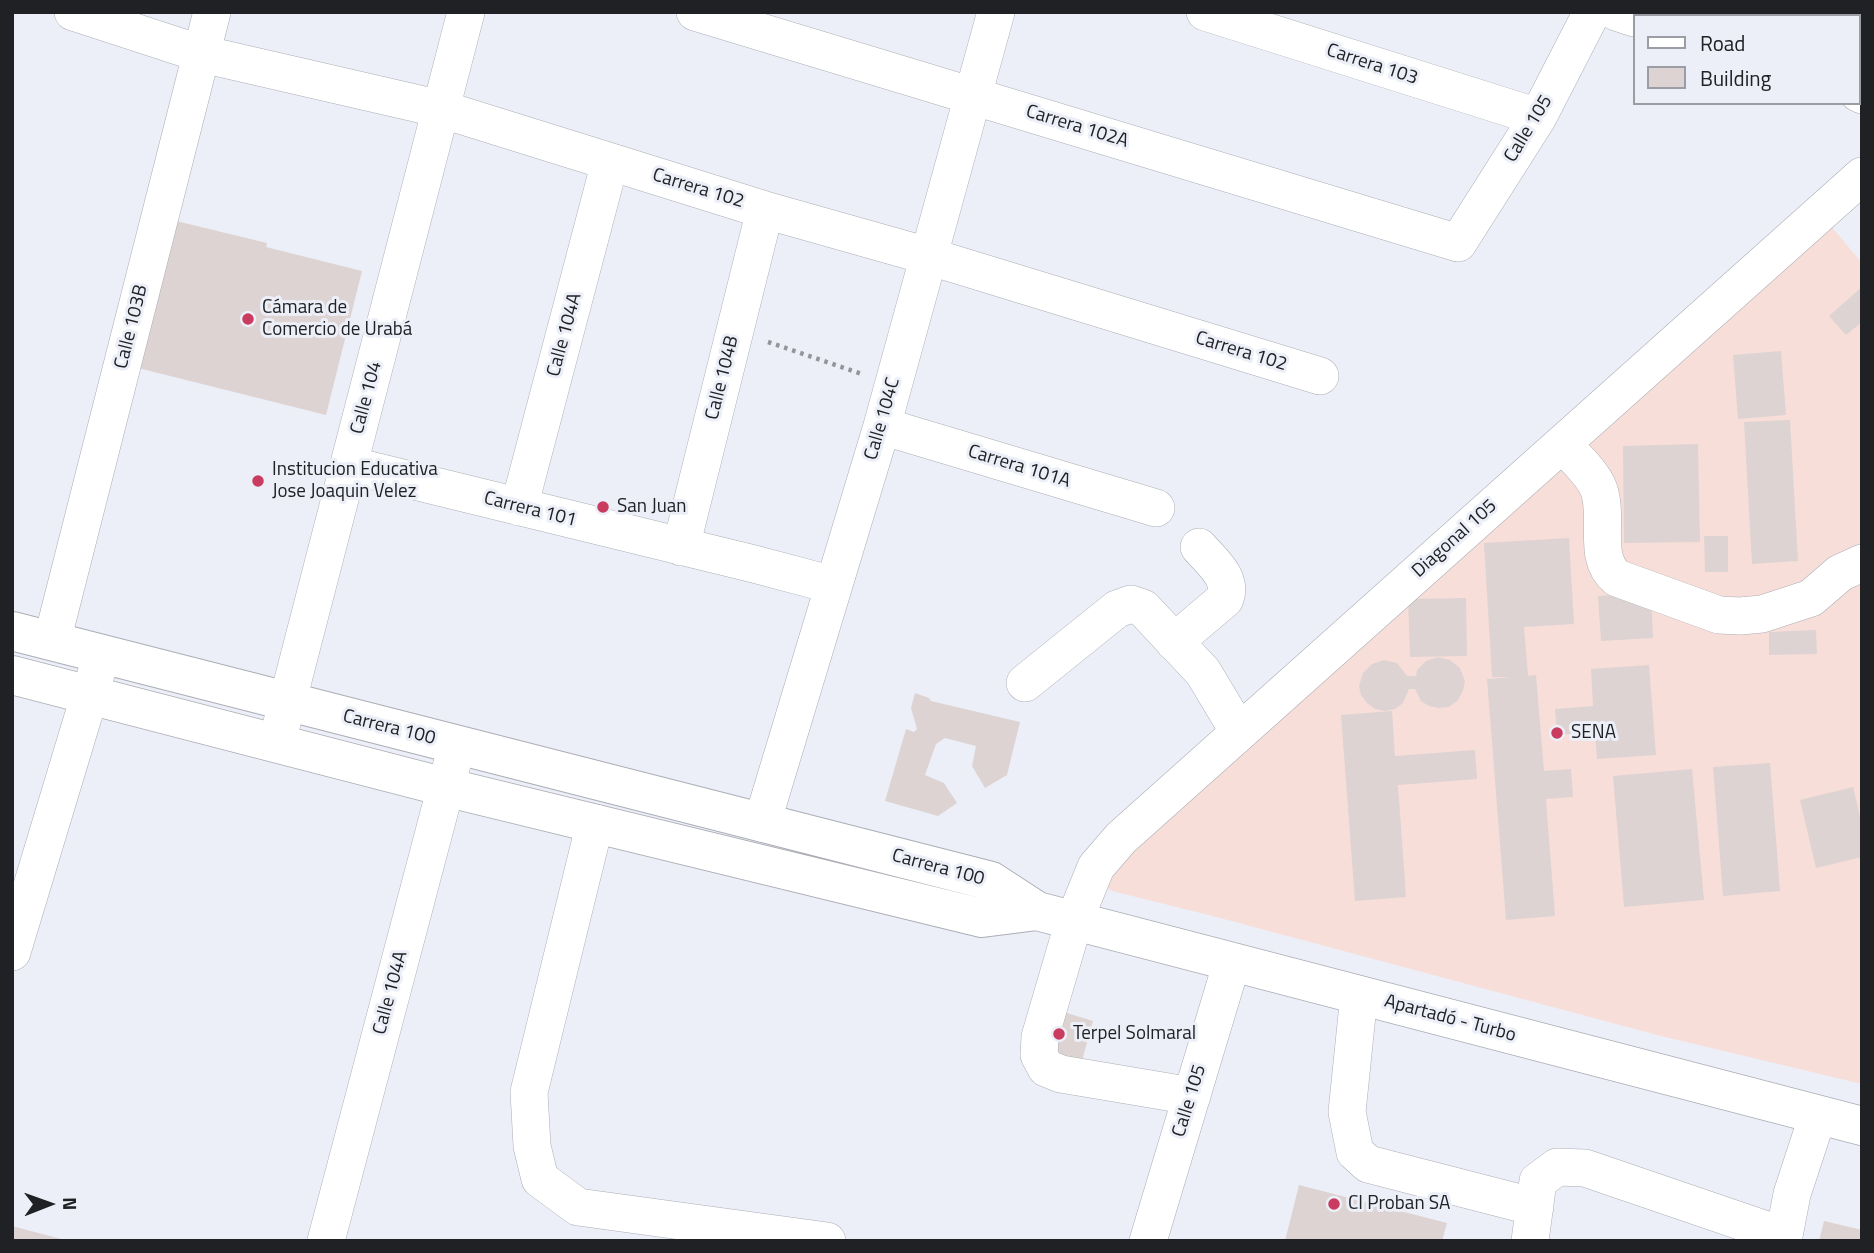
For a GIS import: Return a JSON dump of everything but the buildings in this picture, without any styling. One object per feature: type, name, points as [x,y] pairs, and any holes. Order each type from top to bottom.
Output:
[{"type":"main road","name":"Carrera 100","points":[[12,631],[991,881],[1037,911]]},
{"type":"main road","name":"Carrera 100","points":[[12,675],[445,787],[982,918],[1037,911]]},
{"type":"main road","name":"Apartadó - Turbo","points":[[1037,911],[1862,1126]]},
{"type":"street","name":"Carrera 102","points":[[73,12],[202,54],[441,110],[1320,376]]},
{"type":"street","name":"Calle 103B","points":[[52,641],[212,12]]},
{"type":"street","name":"Calle 104","points":[[277,742],[466,12]]},
{"type":"street","name":"Carrera 102A","points":[[695,12],[1458,243]]},
{"type":"street","name":"Calle 104C","points":[[762,822],[881,426],[996,12]]},
{"type":"street","name":"Carrera 103","points":[[1205,12],[1538,117]]},
{"type":"street","name":"Calle 105","points":[[1458,243],[1538,117],[1592,12]]},
{"type":"street","name":"Calle 104A","points":[[519,507],[610,162]]},
{"type":"street","name":"Diagonal 105","points":[[1192,1096],[1061,1074],[1046,1068],[1039,1055],[1040,1037],[1074,920],[1096,867],[1121,838],[1862,176]]},
{"type":"street","name":"Calle 104B","points":[[681,547],[765,209]]},
{"type":"street","name":"Carrera 101A","points":[[881,426],[1156,508]]},
{"type":"street","points":[[1562,444],[1598,488],[1603,514],[1603,558],[1610,572],[1617,578],[1719,615],[1740,616],[1762,614],[1811,598],[1840,573],[1862,563]]},
{"type":"street","name":"Carrera 101","points":[[349,464],[833,585]]},
{"type":"street","points":[[1174,642],[1225,598],[1228,590],[1227,580],[1199,547]]},
{"type":"street","points":[[1024,683],[1118,609],[1131,604],[1143,608],[1203,672],[1239,732]]},
{"type":"street","points":[[12,952],[103,654]]},
{"type":"street","name":"Calle 104A","points":[[326,1241],[457,745]]},
{"type":"street","points":[[595,823],[528,1092],[532,1146],[540,1179],[578,1207],[827,1241]]},
{"type":"street","name":"Calle 105","points":[[1148,1241],[1233,962]]},
{"type":"street","points":[[1359,995],[1347,1112],[1355,1152],[1368,1164],[1532,1224],[1538,1181],[1557,1167],[1585,1168],[1784,1239],[1792,1194],[1818,1115]]},
{"type":"path","points":[[735,331],[892,385]]},
{"type":"shaded area","name":"SENA","points":[[1830,225],[1862,263],[1862,1084],[1661,1036],[1112,891],[1102,884],[1108,858]]},
{"type":"place","name":"Cámara de Comercio de Urabá","points":[[248,319]]},
{"type":"place","name":"Institucion Educativa Jose Joaquin Velez","points":[[258,481]]},
{"type":"place","name":"San Juan","points":[[603,507]]},
{"type":"place","name":"SENA","points":[[1557,733]]},
{"type":"place","name":"Terpel Solmaral","points":[[1059,1034]]},
{"type":"place","name":"CI Proban SA","points":[[1334,1204]]}]
